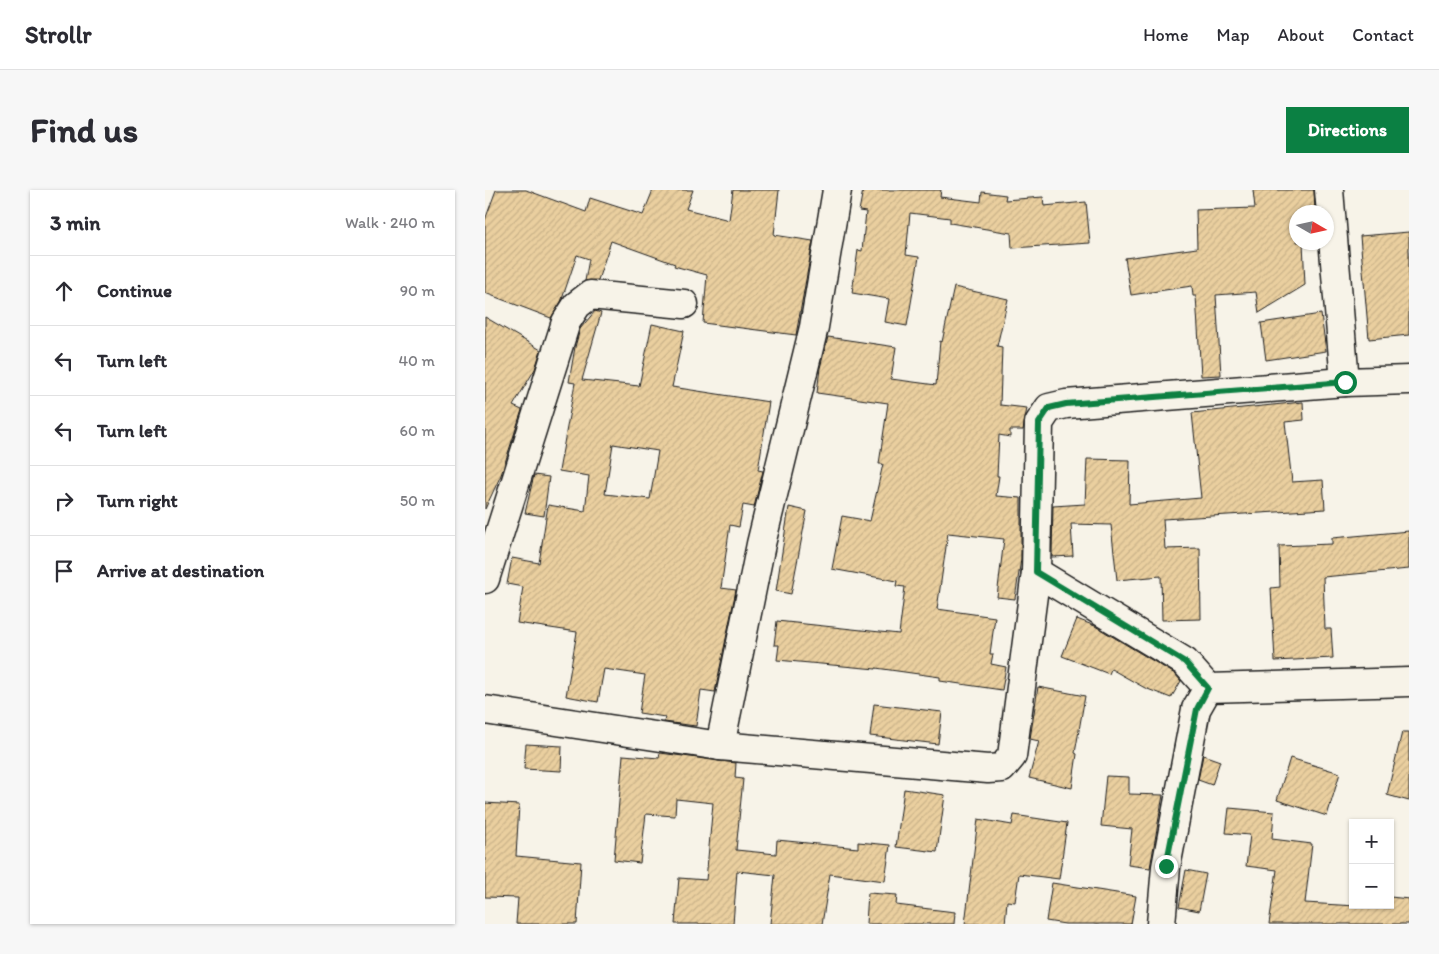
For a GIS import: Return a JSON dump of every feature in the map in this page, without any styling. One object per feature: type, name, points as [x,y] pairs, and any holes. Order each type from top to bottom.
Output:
[{"type":"street","points":[[720,746],[761,544],[814,327],[837,190]]},
{"type":"street","points":[[1329,190],[1345,382]]},
{"type":"street","points":[[485,579],[566,322],[577,305],[590,294],[684,304]]},
{"type":"street","points":[[485,710],[720,746],[987,769],[1002,768],[1013,756],[1036,572],[1039,423],[1049,408],[1066,404],[1345,382],[1409,380]]},
{"type":"street","points":[[1036,572],[1185,662],[1208,688]]},
{"type":"street","points":[[1208,688],[1409,682]]},
{"type":"street","points":[[1161,924],[1166,866],[1195,718],[1197,709],[1208,688]]},
{"type":"building","points":[[496,190],[526,190],[586,212],[590,198],[643,215],[653,190],[693,190],[686,209],[729,220],[733,190],[779,190],[774,235],[813,241],[796,335],[703,323],[707,275],[674,266],[675,264],[611,241],[598,280],[585,281],[589,259],[577,255],[561,302],[551,318],[485,293],[485,220]]},
{"type":"building","points":[[863,190],[941,190],[940,197],[981,202],[982,192],[1006,195],[1005,200],[1043,197],[1044,206],[1086,202],[1090,243],[1012,248],[1011,233],[950,223],[950,218],[910,213],[906,255],[919,257],[907,326],[885,322],[889,299],[852,293],[858,250],[862,251],[866,212],[859,211]]},
{"type":"building","points":[[1253,190],[1314,190],[1315,205],[1289,205],[1289,250],[1303,250],[1305,285],[1259,313],[1256,292],[1216,295],[1221,375],[1201,376],[1196,296],[1193,296],[1192,286],[1131,295],[1125,258],[1197,248],[1196,210],[1255,208]]},
{"type":"building","points":[[1409,232],[1409,335],[1369,339],[1360,236]]},
{"type":"building","points":[[954,287],[1008,299],[997,346],[1002,347],[1000,405],[1027,408],[1023,430],[1010,430],[1010,437],[999,435],[997,476],[999,476],[996,496],[1021,498],[1021,559],[1015,599],[997,597],[1004,539],[948,533],[937,609],[995,617],[990,654],[993,654],[991,664],[1006,667],[1002,690],[940,681],[940,677],[876,668],[777,660],[779,645],[774,645],[777,621],[899,634],[905,587],[896,586],[897,581],[832,569],[842,516],[870,521],[883,464],[879,464],[888,403],[817,393],[820,368],[828,337],[896,347],[891,379],[936,385],[940,341],[942,342]]},
{"type":"building","points":[[595,311],[601,313],[582,380],[639,386],[652,324],[684,331],[672,387],[769,402],[758,470],[763,471],[754,507],[743,505],[739,527],[730,525],[721,588],[736,590],[715,692],[701,690],[696,726],[664,722],[665,717],[639,713],[645,675],[604,669],[598,702],[566,696],[577,632],[517,623],[523,587],[507,584],[512,558],[539,563],[548,505],[585,511],[589,476],[559,471],[575,383],[569,382],[580,329]],"holes":[[[613,444],[658,451],[650,499],[605,494]]]},
{"type":"building","points":[[1321,314],[1326,351],[1266,360],[1261,323]]},
{"type":"building","points":[[485,317],[541,350],[535,369],[513,406],[522,410],[501,475],[485,509]]},
{"type":"building","points":[[1303,402],[1304,420],[1285,422],[1292,482],[1323,480],[1325,509],[1163,519],[1165,549],[1200,548],[1201,619],[1162,620],[1161,576],[1117,580],[1111,525],[1071,524],[1073,556],[1052,557],[1053,506],[1085,504],[1087,459],[1130,460],[1129,504],[1201,498],[1192,413]]},
{"type":"building","points":[[534,475],[549,477],[544,516],[525,513]]},
{"type":"building","points":[[789,507],[807,511],[791,594],[776,591]]},
{"type":"building","points":[[1409,531],[1409,569],[1323,577],[1325,629],[1331,629],[1333,658],[1275,661],[1271,588],[1280,587],[1279,546],[1332,544],[1332,538]]},
{"type":"building","points":[[1077,619],[1095,626],[1175,674],[1181,681],[1171,698],[1145,688],[1111,669],[1109,674],[1062,656]]},
{"type":"building","points":[[1038,687],[1085,696],[1075,753],[1077,754],[1072,788],[1029,778],[1039,741],[1030,739]]},
{"type":"building","points":[[874,704],[942,712],[938,744],[870,736]]},
{"type":"building","points":[[1402,732],[1409,732],[1409,801],[1387,795]]},
{"type":"building","points":[[526,744],[562,746],[561,771],[524,769]]},
{"type":"building","points":[[660,753],[736,763],[735,778],[743,779],[736,850],[776,854],[777,840],[858,848],[858,842],[890,845],[885,881],[830,874],[822,924],[770,924],[775,875],[737,871],[733,924],[675,924],[679,878],[706,880],[713,803],[676,799],[675,816],[646,814],[640,863],[614,860],[623,755],[659,758]]},
{"type":"building","points":[[1203,755],[1220,761],[1212,785],[1198,780]]},
{"type":"building","points":[[1290,758],[1340,773],[1327,816],[1277,800]]},
{"type":"building","points":[[1106,776],[1129,777],[1129,794],[1163,795],[1150,868],[1128,865],[1132,829],[1101,826]]},
{"type":"building","points":[[904,789],[945,795],[937,852],[896,847]]},
{"type":"building","points":[[485,803],[519,805],[516,856],[581,862],[577,924],[516,924],[518,898],[485,897]]},
{"type":"building","points":[[1229,808],[1274,812],[1272,839],[1312,844],[1305,903],[1349,906],[1349,909],[1394,909],[1394,897],[1409,899],[1409,924],[1269,924],[1277,870],[1246,866],[1250,835],[1226,833]]},
{"type":"building","points":[[1014,815],[1067,823],[1059,879],[1019,874],[1015,902],[1007,901],[1005,924],[965,924],[978,819],[1012,825]]},
{"type":"building","points":[[1186,870],[1206,874],[1199,911],[1179,907]]},
{"type":"building","points":[[1052,883],[1136,896],[1131,924],[1065,924],[1046,921]]},
{"type":"building","points":[[868,893],[897,895],[896,905],[955,912],[954,924],[866,924]]},
{"type":"route","points":[[1166,866],[1197,709],[1208,688],[1185,662],[1036,572],[1039,423],[1049,408],[1066,404],[1345,382]]}]
